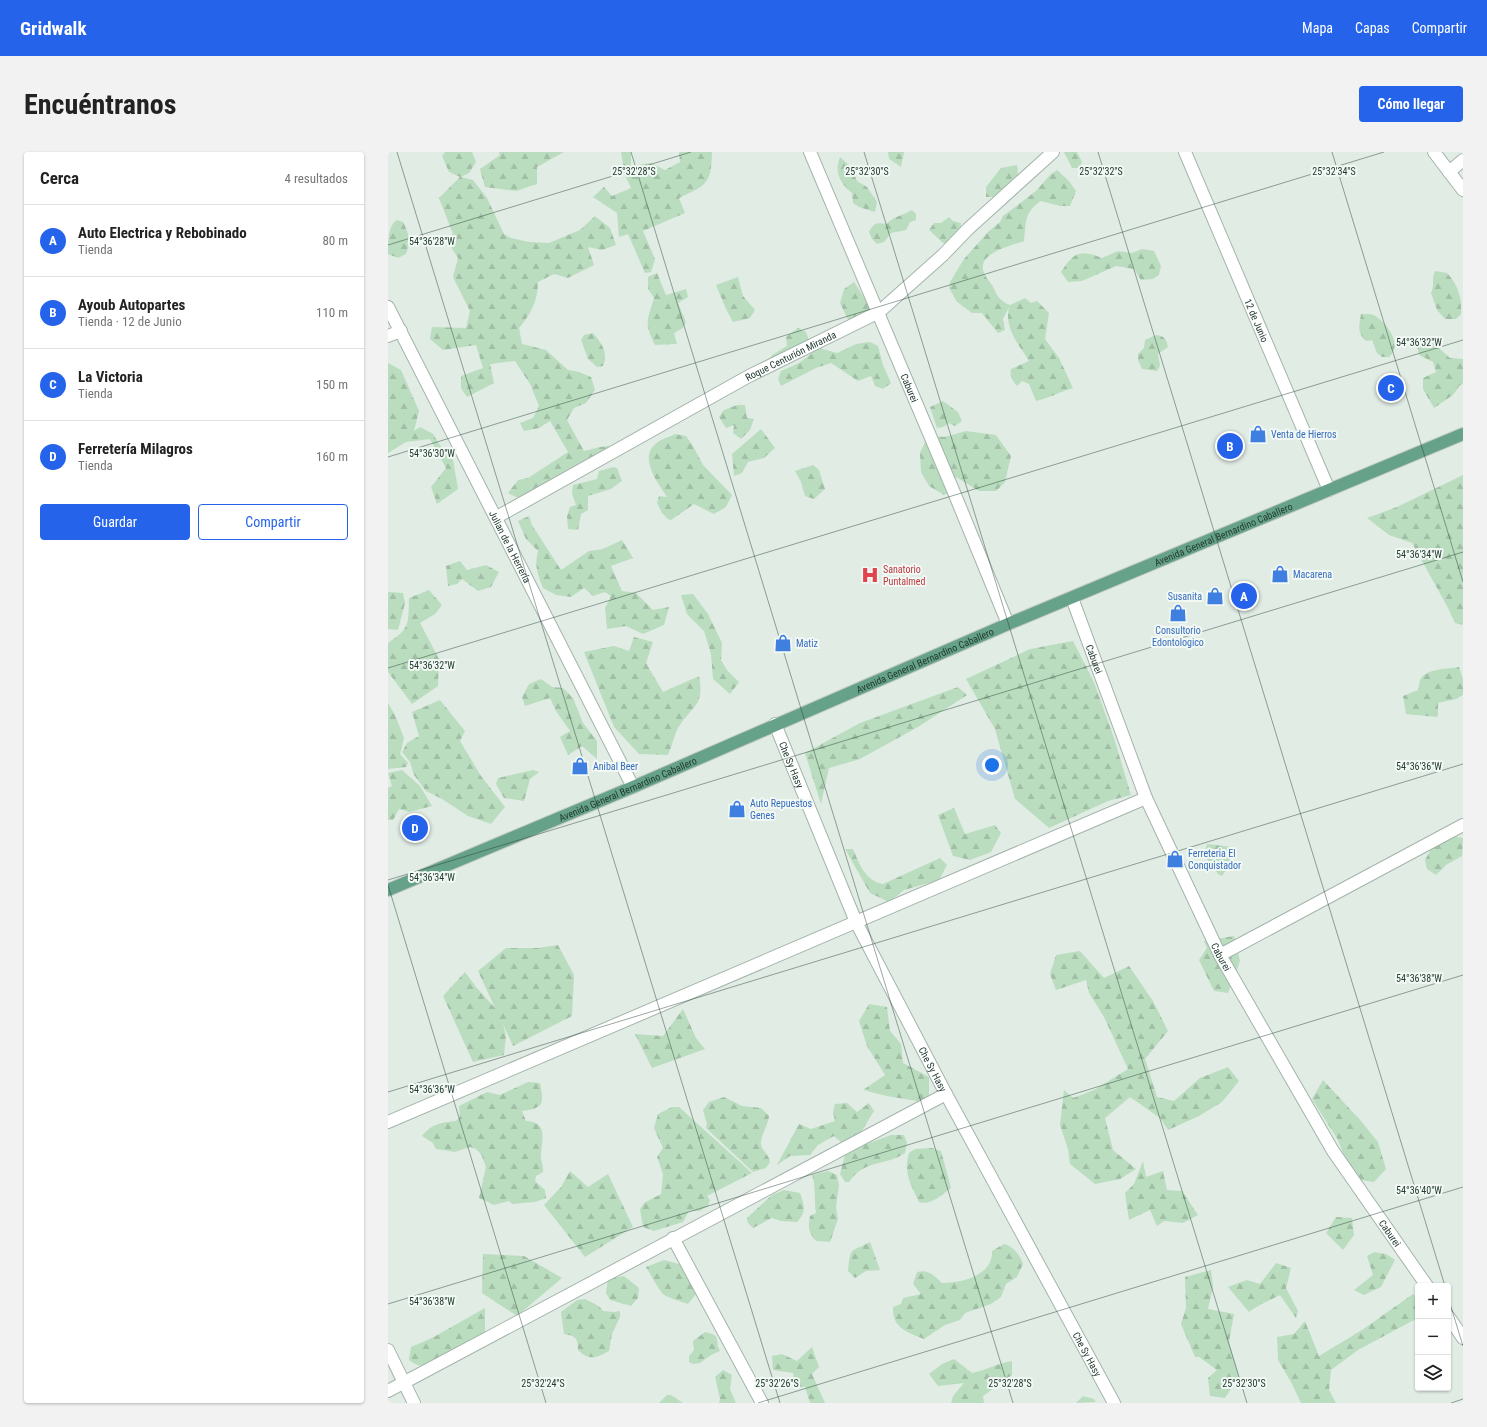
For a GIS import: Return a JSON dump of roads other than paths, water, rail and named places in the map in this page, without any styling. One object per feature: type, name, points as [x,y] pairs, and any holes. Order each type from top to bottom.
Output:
[{"type":"main road","name":"Avenida General Bernardino Caballero","points":[[388,890],[633,787],[1008,624],[1463,434]]},
{"type":"street","name":"Caburei","points":[[810,152],[1008,624]]},
{"type":"street","name":"Roque Centurión Miranda","points":[[497,518],[749,376],[878,312],[943,255],[968,229],[1053,152]]},
{"type":"street","name":"12 de Junio","points":[[1185,152],[1329,490]]},
{"type":"street","points":[[1434,152],[1463,190]]},
{"type":"street","points":[[1449,172],[1463,160]]},
{"type":"street","name":"Julian de la Herrería","points":[[388,307],[633,787]]},
{"type":"street","points":[[388,336],[400,331]]},
{"type":"street","name":"Caburei","points":[[1072,598],[1146,798],[1220,955],[1333,1151],[1425,1283]]},
{"type":"street","name":"Che Sy Hasy","points":[[775,724],[856,922],[946,1094],[1114,1403]]},
{"type":"street","points":[[388,1122],[1146,798]]},
{"type":"street","points":[[1220,955],[1463,825]]},
{"type":"street","points":[[388,1391],[946,1094]]},
{"type":"street","points":[[673,1238],[762,1403]]},
{"type":"street","points":[[1450,1319],[1463,1338]]},
{"type":"street","points":[[388,1350],[414,1403]]},
{"type":"place","name":"La Victoria","points":[[1391,388]]},
{"type":"place","name":"Venta de Hierros","points":[[1258,434]]},
{"type":"place","name":"Ayoub Autopartes","points":[[1230,446]]},
{"type":"place","name":"Macarena","points":[[1280,574]]},
{"type":"place","name":"Sanatorio Puntalmed","points":[[870,575]]},
{"type":"place","name":"Susanita","points":[[1215,596]]},
{"type":"place","name":"Auto Electrica y Rebobinado","points":[[1244,596]]},
{"type":"place","name":"Consultorio Edontologico","points":[[1178,613]]},
{"type":"place","name":"Matiz","points":[[783,643]]},
{"type":"place","name":"Anibal Beer","points":[[580,766]]},
{"type":"place","name":"Auto Repuestos Genes","points":[[737,809]]},
{"type":"place","name":"Ferretería Milagros","points":[[415,828]]},
{"type":"place","name":"Ferreteria El Conquistador","points":[[1175,859]]}]
